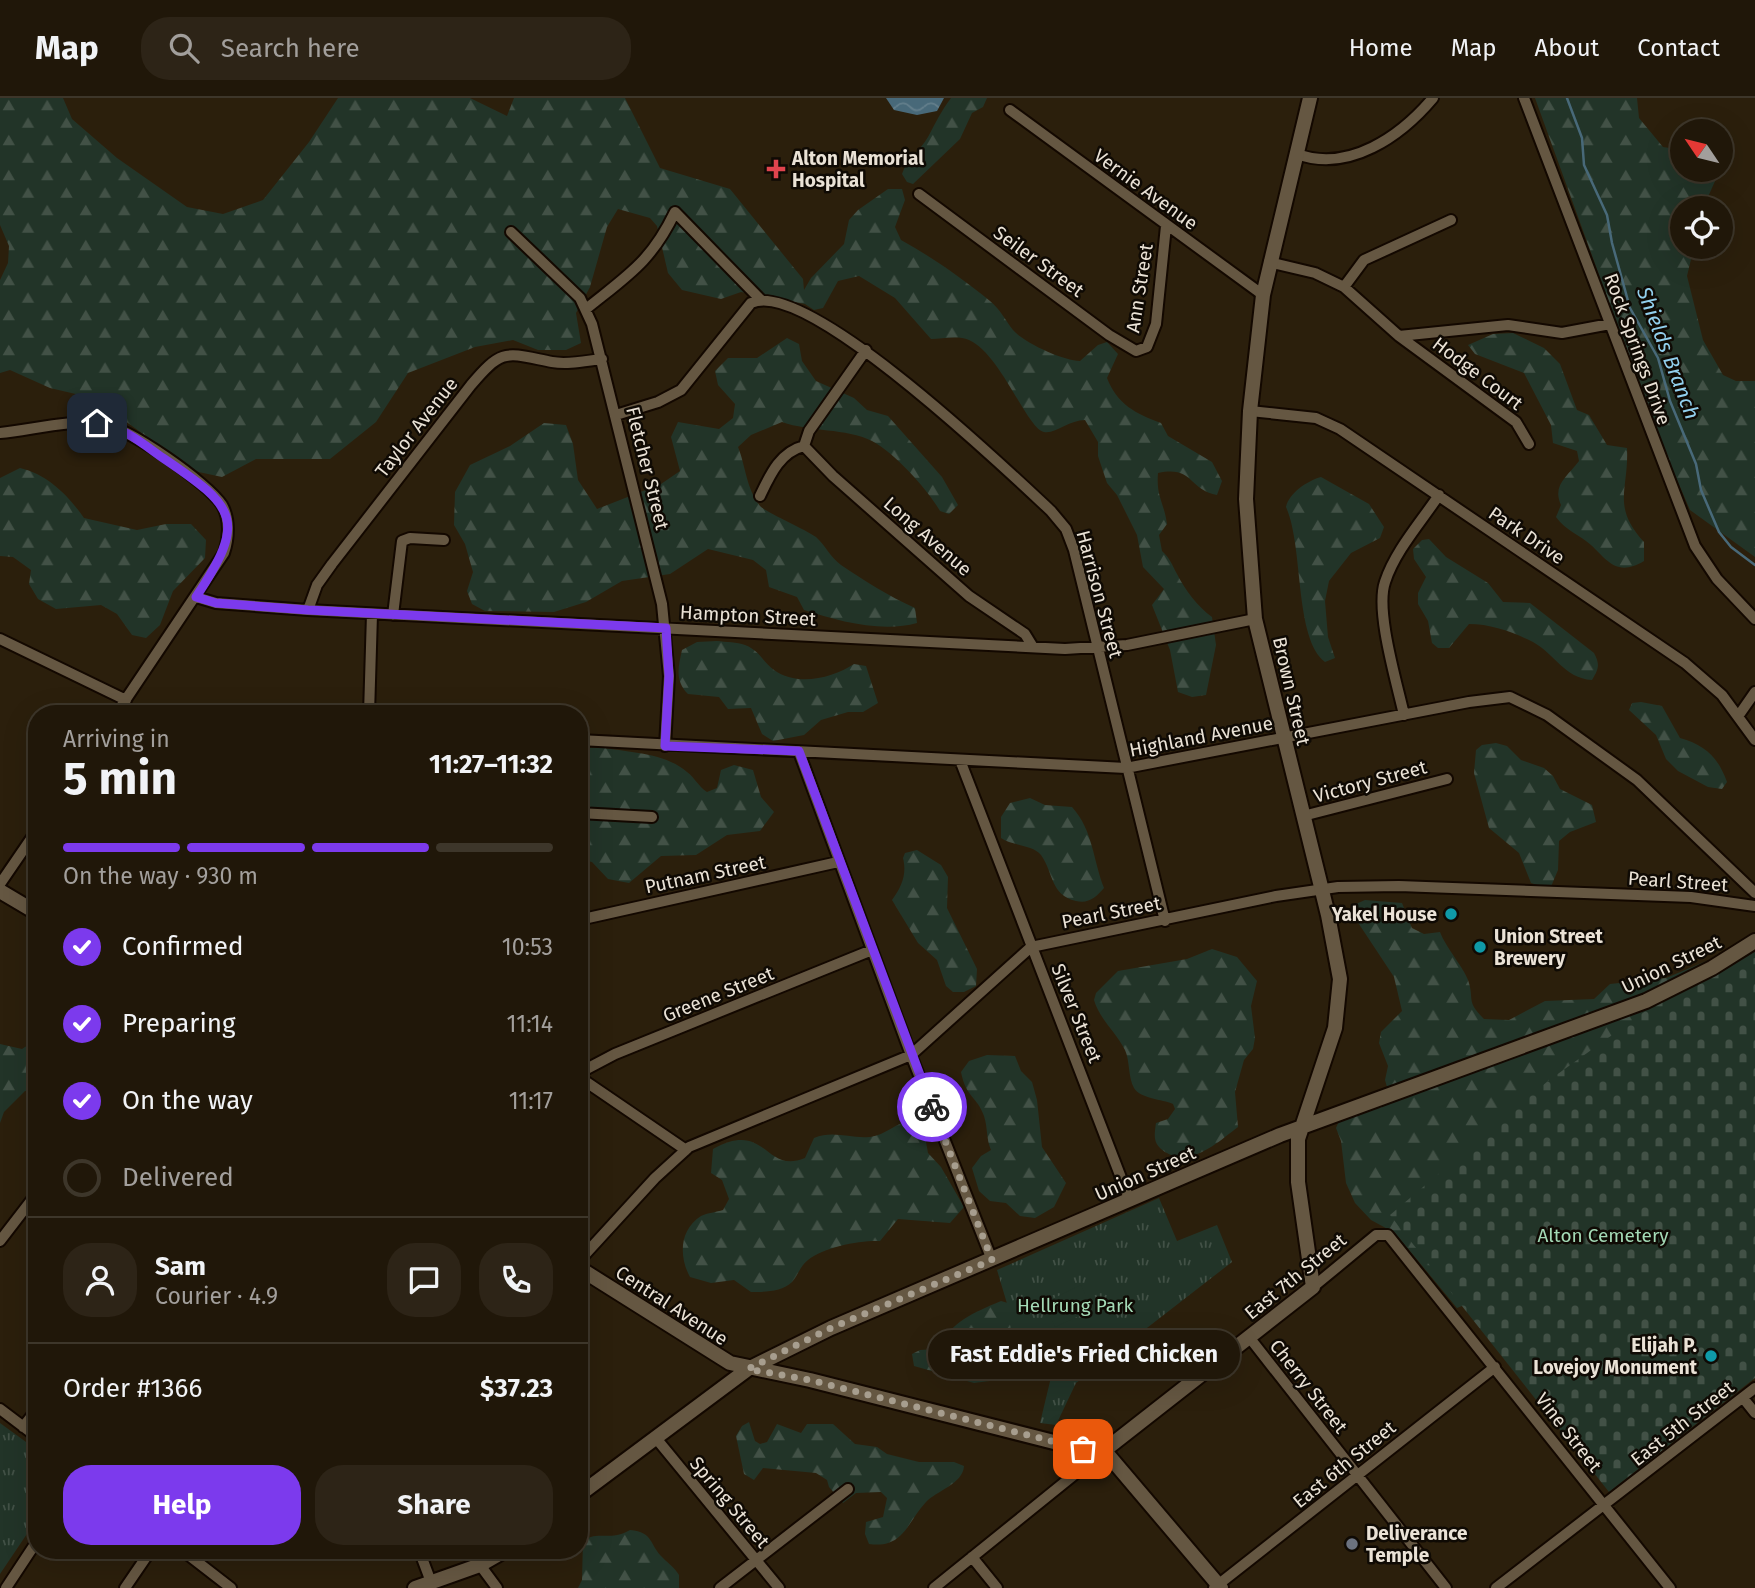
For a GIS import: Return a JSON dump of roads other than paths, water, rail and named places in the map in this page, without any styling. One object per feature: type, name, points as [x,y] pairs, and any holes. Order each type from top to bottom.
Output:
[{"type":"street","name":"Brown Street","points":[[1310,98],[1263,295],[1250,411],[1246,499],[1255,620],[1338,960],[1340,995],[1335,1028],[1300,1128],[1298,1182],[1313,1287]]},
{"type":"street","points":[[1297,154],[1333,159],[1371,148],[1399,132],[1433,98]]},
{"type":"street","name":"Rock Springs Drive","points":[[1524,98],[1695,545],[1717,579],[1755,620]]},
{"type":"street","name":"Vernie Avenue","points":[[1010,110],[1263,295]]},
{"type":"street","name":"Seiler Street","points":[[919,194],[1109,335],[1140,352]]},
{"type":"street","points":[[586,309],[637,268],[660,243],[676,212],[761,300],[751,303],[681,390],[658,402],[616,415]]},
{"type":"street","points":[[1344,287],[1364,260],[1451,220]]},
{"type":"street","name":"Ann Street","points":[[1140,352],[1150,342],[1156,324],[1166,226]]},
{"type":"street","name":"Fletcher Street","points":[[511,232],[563,281],[586,309],[602,359],[657,578],[666,628],[669,676],[665,746]]},
{"type":"street","name":"Hodge Court","points":[[1269,262],[1315,274],[1344,287],[1399,336],[1503,411],[1521,428],[1529,444]]},
{"type":"street","name":"Harrison Street","points":[[761,300],[791,308],[866,350],[1060,521],[1074,550],[1165,920]]},
{"type":"street","points":[[1399,336],[1508,325],[1562,333],[1610,324]]},
{"type":"street","points":[[760,496],[779,462],[788,452],[804,446],[809,431],[866,350]]},
{"type":"street","name":"Taylor Avenue","points":[[308,610],[317,585],[332,564],[471,385],[496,358],[509,353],[563,363],[602,359]]},
{"type":"street","name":"Park Drive","points":[[1250,411],[1300,415],[1324,421],[1439,495],[1685,663],[1739,715],[1755,740]]},
{"type":"street","points":[[0,433],[88,424],[116,428],[204,487],[221,504],[228,525],[224,552],[122,705]]},
{"type":"street","name":"Long Avenue","points":[[804,446],[833,476],[969,596],[1025,634],[1033,648]]},
{"type":"street","points":[[1404,715],[1389,646],[1383,591],[1396,561],[1439,495]]},
{"type":"street","points":[[393,615],[402,541],[410,537],[444,540]]},
{"type":"street","name":"Hampton Street","points":[[196,597],[216,603],[372,614],[1033,648],[1098,649],[1255,620]]},
{"type":"street","points":[[369,705],[372,614]]},
{"type":"street","points":[[0,639],[117,705]]},
{"type":"street","points":[[1739,715],[1755,692]]},
{"type":"street","name":"Highland Avenue","points":[[588,741],[1126,768],[1497,697],[1510,697],[1528,704],[1637,780],[1755,893]]},
{"type":"street","points":[[799,751],[911,1055],[992,1260]]},
{"type":"street","name":"Silver Street","points":[[960,760],[1130,1201]]},
{"type":"street","name":"Victory Street","points":[[1303,816],[1447,779]]},
{"type":"street","points":[[588,813],[652,817]]},
{"type":"street","points":[[0,884],[28,843]]},
{"type":"street","name":"Putnam Street","points":[[588,918],[838,862]]},
{"type":"street","name":"Pearl Street","points":[[1031,947],[1321,889],[1399,886],[1691,897],[1755,906]]},
{"type":"street","points":[[0,891],[28,908]]},
{"type":"street","name":"Union Street","points":[[588,1488],[748,1369],[831,1328],[1300,1128],[1646,1001],[1712,968],[1755,941]]},
{"type":"street","points":[[588,1251],[655,1178],[686,1150],[705,1138],[911,1055],[1031,947]]},
{"type":"street","name":"Greene Street","points":[[588,1070],[615,1055],[872,950]]},
{"type":"street","points":[[588,1081],[686,1150]]},
{"type":"street","points":[[0,1241],[28,1205]]},
{"type":"street","name":"East 7th Street","points":[[934,1588],[1376,1235],[1385,1234]]},
{"type":"street","name":"Vine Street","points":[[1385,1234],[1495,1367],[1670,1588]]},
{"type":"street","name":"Central Avenue","points":[[588,1274],[720,1359],[748,1369],[810,1380],[1101,1453],[1119,1464],[1218,1587]]},
{"type":"street","name":"Cherry Street","points":[[1249,1337],[1446,1588]]},
{"type":"street","name":"East 6th Street","points":[[1218,1587],[1495,1367]]},
{"type":"street","name":"East 5th Street","points":[[1496,1588],[1755,1388]]},
{"type":"street","points":[[1743,1398],[1755,1413]]},
{"type":"street","points":[[0,1409],[28,1431]]},
{"type":"street","points":[[23,1427],[28,1421]]},
{"type":"street","name":"Spring Street","points":[[655,1437],[779,1588]]},
{"type":"street","points":[[720,1588],[848,1489]]},
{"type":"street","points":[[6,1588],[28,1555]]},
{"type":"street","points":[[972,1557],[997,1588]]},
{"type":"street","points":[[125,1588],[145,1559]]},
{"type":"street","points":[[196,1559],[231,1588]]},
{"type":"street","points":[[422,1559],[431,1582]]},
{"type":"street","points":[[415,1588],[490,1559]]},
{"type":"street","points":[[480,1565],[497,1588]]},
{"type":"water","points":[[886,98],[944,98],[937,111],[917,115],[894,110]]},
{"type":"waterway","name":"Shields Branch","points":[[1567,98],[1582,138],[1584,165],[1607,215],[1630,308],[1658,358],[1670,401],[1696,464],[1701,490],[1719,532],[1731,547],[1755,565]]},
{"type":"place","name":"Alton Memorial Hospital","points":[[776,169]]},
{"type":"place","name":"Yakel House","points":[[1451,914]]},
{"type":"place","name":"Union Street Brewery","points":[[1480,947]]},
{"type":"place","name":"Elijah P. Lovejoy Monument","points":[[1711,1356]]},
{"type":"place","name":"Fast Eddie's Fried Chicken","points":[[1083,1449]]},
{"type":"place","name":"Deliverance Temple","points":[[1352,1544]]},
{"type":"park label","name":"Alton Cemetery","points":[[1603,1235]]},
{"type":"park label","name":"Hellrung Park","points":[[1075,1305]]}]
